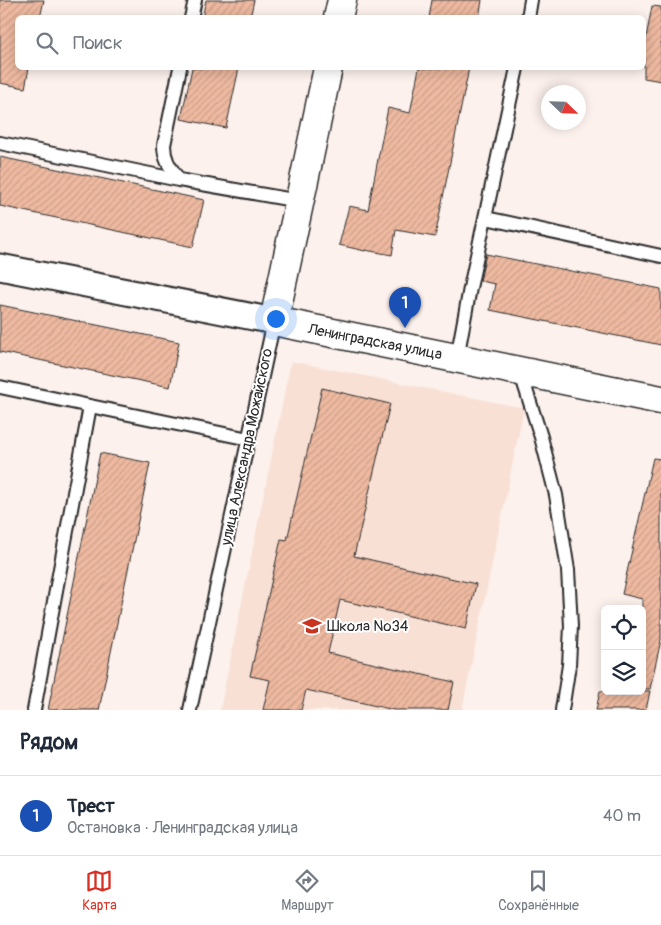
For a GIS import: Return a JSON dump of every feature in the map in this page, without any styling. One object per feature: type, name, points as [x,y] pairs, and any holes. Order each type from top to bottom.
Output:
[{"type":"street","points":[[339,15],[342,0]]},
{"type":"street","name":"улица Александра Можайского","points":[[274,321],[328,70]]},
{"type":"street","name":"Ленинградская улица","points":[[0,267],[661,400]]},
{"type":"lane","points":[[192,15],[195,0]]},
{"type":"lane","points":[[528,15],[531,0]]},
{"type":"lane","points":[[178,180],[166,161],[164,145],[180,70]]},
{"type":"lane","points":[[457,358],[517,70]]},
{"type":"lane","points":[[0,143],[178,180],[299,202]]},
{"type":"lane","points":[[486,218],[661,256]]},
{"type":"lane","name":"улица Александра Можайского","points":[[190,710],[274,321]]},
{"type":"lane","points":[[520,371],[542,437],[556,495],[568,570],[571,626],[569,665],[562,710]]},
{"type":"lane","points":[[0,387],[248,438]]},
{"type":"lane","points":[[34,710],[90,406]]},
{"type":"shaded area","points":[[291,361],[524,408],[462,710],[220,710]]},
{"type":"building","points":[[0,0],[44,0],[41,15],[15,15],[15,70],[29,70],[25,88],[0,83]]},
{"type":"building","points":[[206,0],[254,0],[251,15],[203,15]]},
{"type":"building","points":[[432,0],[482,0],[480,15],[430,15]]},
{"type":"building","points":[[652,6],[661,7],[661,81],[644,78],[644,70],[646,70],[646,38]]},
{"type":"building","points":[[192,70],[239,70],[226,128],[181,119]]},
{"type":"building","points":[[419,70],[469,70],[435,237],[396,230],[392,255],[339,245],[349,206],[368,210],[388,108],[410,113]]},
{"type":"building","points":[[0,157],[204,200],[193,247],[0,206]]},
{"type":"building","points":[[486,254],[661,289],[661,345],[490,310],[495,284],[480,281]]},
{"type":"building","points":[[0,305],[179,342],[170,387],[0,352]]},
{"type":"building","points":[[322,388],[390,404],[354,556],[476,584],[466,629],[340,600],[328,653],[454,682],[448,710],[394,710],[306,690],[301,710],[263,710],[270,680],[250,676],[281,539],[287,540]]},
{"type":"building","points":[[100,453],[150,463],[99,710],[48,710]]},
{"type":"building","points":[[653,458],[661,459],[661,640],[650,689],[646,689],[646,605],[642,605],[642,599],[622,594]]},
{"type":"building","points":[[600,691],[601,695],[646,695],[646,691],[650,691],[646,710],[596,710]]},
{"type":"place","name":"Трест","points":[[405,328]]},
{"type":"place","name":"Школа №34","points":[[312,626]]}]
